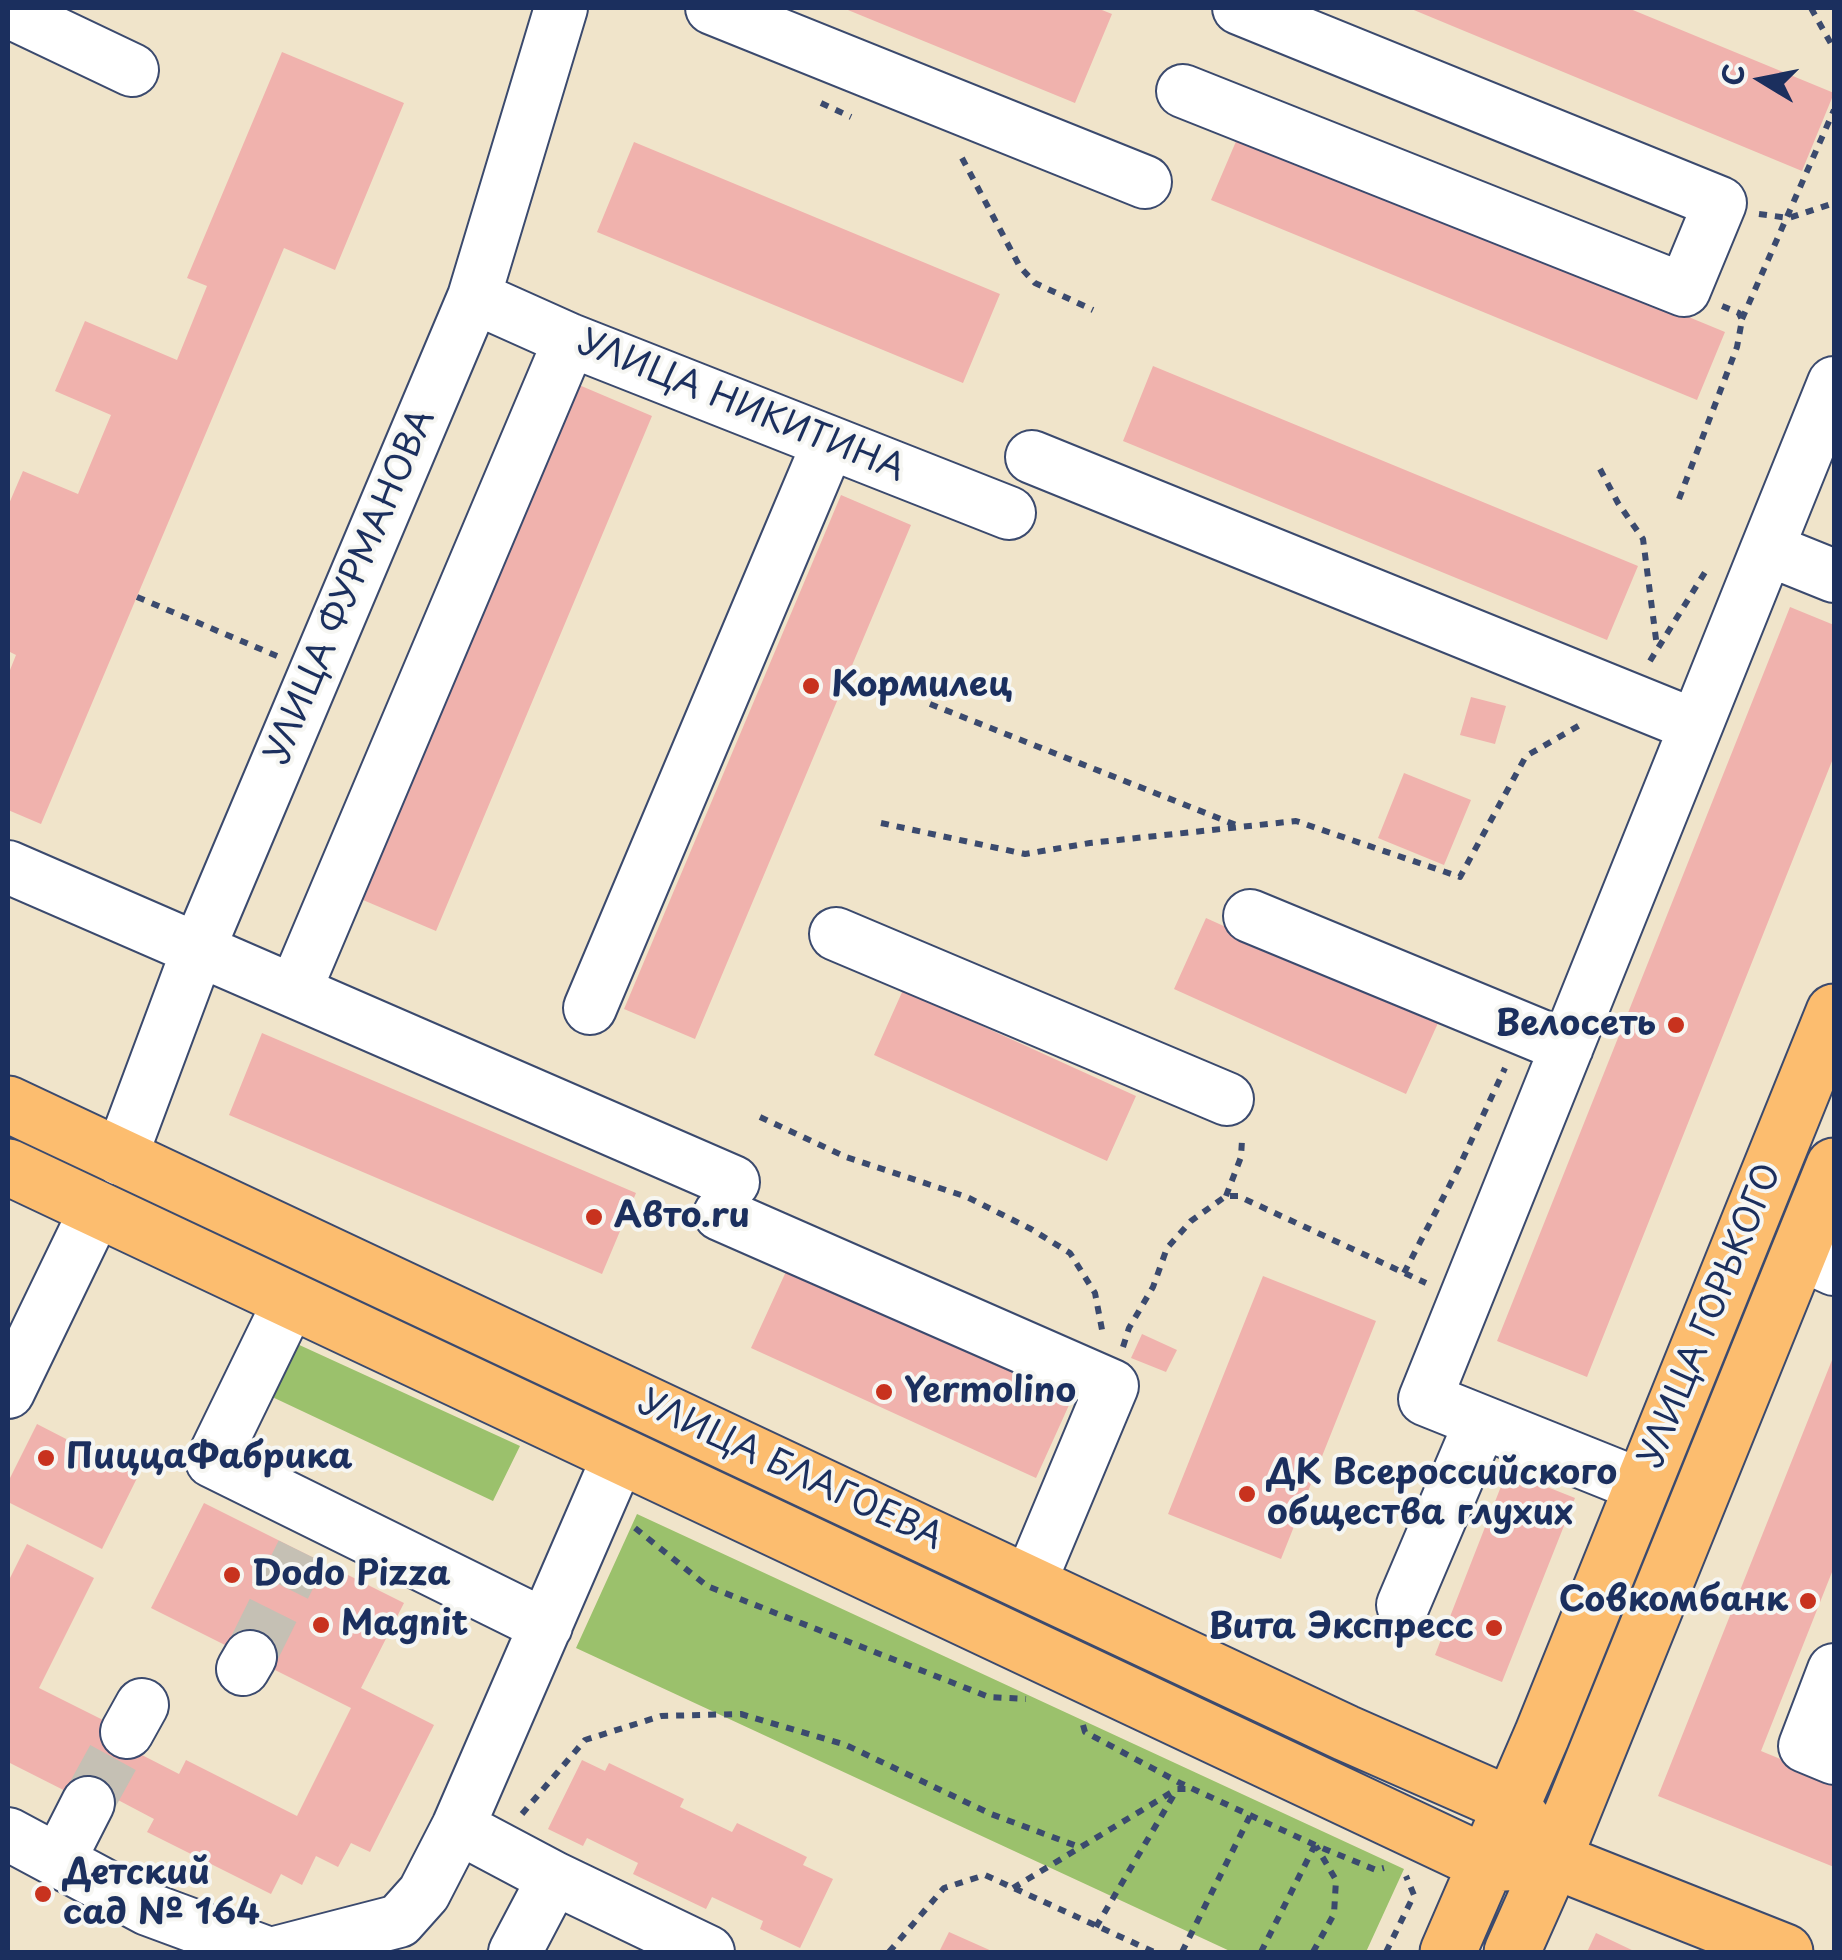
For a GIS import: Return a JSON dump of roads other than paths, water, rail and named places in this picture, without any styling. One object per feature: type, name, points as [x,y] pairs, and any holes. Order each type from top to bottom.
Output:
[{"type":"main road","name":"УЛИЦА ГОРЬКОГО","points":[[1448,1952],[1512,1806],[1834,1012]]},
{"type":"main road","name":"УЛИЦА БЛАГОЕВА","points":[[8,1104],[1387,1752],[1512,1806],[1553,1860]]},
{"type":"main road","points":[[52,1188],[73,1189],[89,1183],[120,1159]]},
{"type":"main road","name":"УЛИЦА ГОРЬКОГО","points":[[1512,1952],[1817,1261],[1834,1166]]},
{"type":"main road","points":[[52,1188],[112,1194],[130,1185],[168,1182]]},
{"type":"main road","name":"УЛИЦА БЛАГОЕВА","points":[[52,1188],[1486,1864],[1553,1860],[1785,1952]]},
{"type":"street","name":"УЛИЦА ФУРМАНОВА","points":[[120,1159],[198,950],[474,296],[561,8]]},
{"type":"street","points":[[712,8],[1145,182]]},
{"type":"street","points":[[1183,91],[1684,290],[1720,204],[1240,8]]},
{"type":"street","points":[[8,11],[132,70]]},
{"type":"street","name":"УЛИЦА НИКИТИНА","points":[[474,296],[570,340],[1009,513]]},
{"type":"street","points":[[295,990],[570,340]]},
{"type":"street","points":[[1642,1486],[1425,1399],[1464,1302],[1545,1038],[1696,726],[1742,551],[1834,384]]},
{"type":"street","points":[[590,1008],[828,442]]},
{"type":"street","points":[[1032,458],[1696,726]]},
{"type":"street","points":[[1742,551],[1834,576]]},
{"type":"street","points":[[8,867],[295,990],[1112,1386],[1028,1584]]},
{"type":"street","points":[[1250,916],[1545,1038]]},
{"type":"street","points":[[836,934],[1227,1099]]},
{"type":"street","points":[[8,1392],[52,1188]]},
{"type":"street","points":[[290,1301],[212,1461],[310,1532],[546,1626]]},
{"type":"street","points":[[1404,1605],[1481,1422]]},
{"type":"street","points":[[279,1952],[390,1937],[476,1837],[546,1626],[619,1456]]},
{"type":"street","points":[[1834,1670],[1805,1746],[1834,1758]]},
{"type":"street","points":[[59,1860],[88,1803]]},
{"type":"street","points":[[8,1834],[148,1910],[199,1943],[264,1952]]},
{"type":"street","points":[[476,1837],[708,1952]]},
{"type":"street","points":[[515,1952],[554,1878]]},
{"type":"tunnel","points":[[250,1657],[302,1552]]},
{"type":"tunnel","points":[[88,1803],[127,1732]]},
{"type":"place","name":"Кормилец","points":[[811,686]]},
{"type":"place","name":"Велосеть","points":[[1676,1025]]},
{"type":"place","name":"Авто.ru","points":[[594,1217]]},
{"type":"place","name":"Yermolino","points":[[884,1392]]},
{"type":"place","name":"ПиццаФабрика","points":[[46,1458]]},
{"type":"place","name":"ДК Всероссийского общества глухих","points":[[1247,1494]]},
{"type":"place","name":"Dodo Pizza","points":[[232,1575]]},
{"type":"place","name":"Совкомбанк","points":[[1808,1601]]},
{"type":"place","name":"Magnit","points":[[321,1625]]},
{"type":"place","name":"Вита Экспресс","points":[[1494,1628]]},
{"type":"place","name":"Детский сад № 164","points":[[43,1894]]}]
